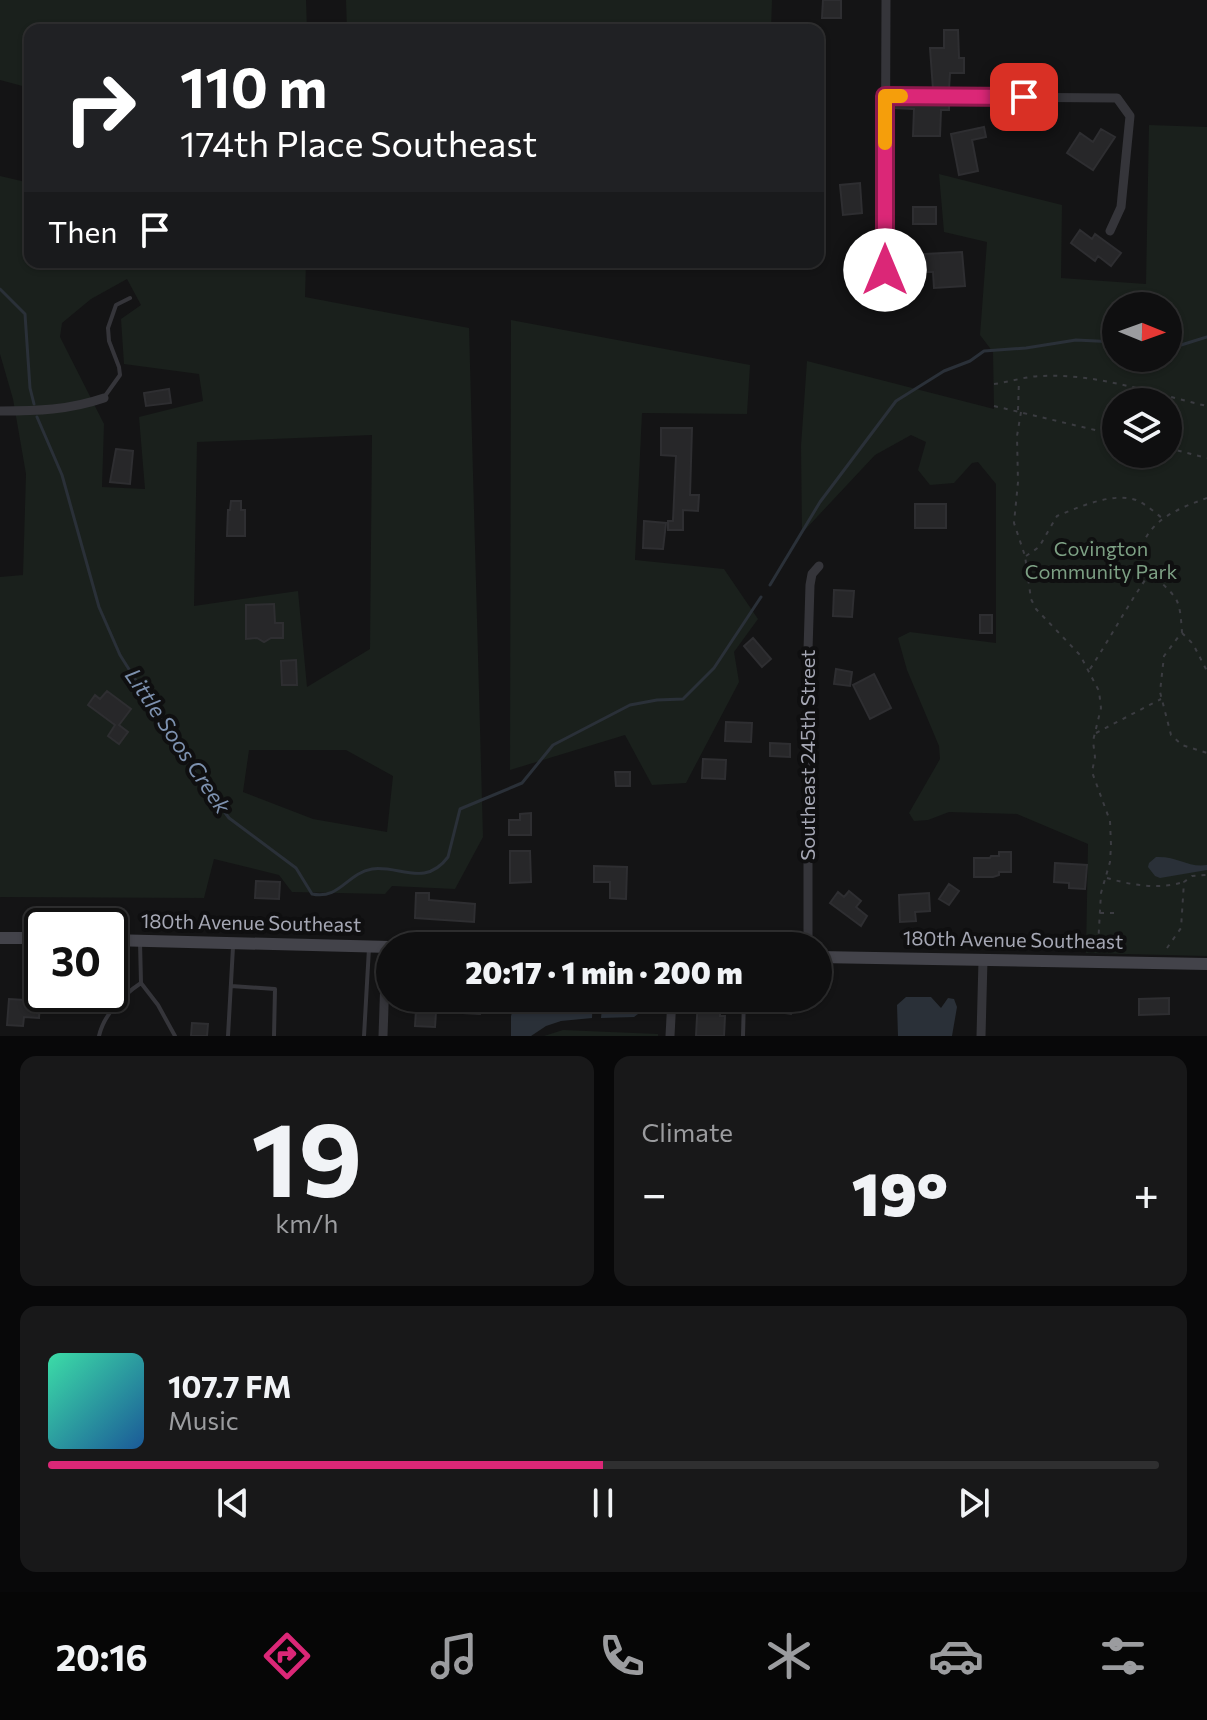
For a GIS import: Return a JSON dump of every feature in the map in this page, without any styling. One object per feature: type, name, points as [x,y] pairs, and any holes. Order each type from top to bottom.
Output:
[{"type":"street","points":[[885,270],[886,0]]},
{"type":"street","points":[[885,96],[1117,98],[1130,116],[1121,207],[1110,231]]},
{"type":"street","points":[[0,411],[49,411],[77,407],[104,398]]},
{"type":"street","name":"Southeast 245th Street","points":[[808,932],[808,650],[810,585],[812,574],[819,566]]},
{"type":"street","points":[[0,938],[24,938]]},
{"type":"street","name":"180th Avenue Southeast","points":[[128,940],[376,946]]},
{"type":"street","name":"180th Avenue Southeast","points":[[832,957],[1207,964]]},
{"type":"street","points":[[981,1036],[983,960]]},
{"type":"street","points":[[383,1036],[384,1012]]},
{"type":"street","points":[[670,1036],[671,1012]]},
{"type":"lane","points":[[104,398],[120,375],[109,341],[111,316],[116,305],[130,298]]},
{"type":"lane","points":[[140,940],[141,983],[158,1005],[175,1036]]},
{"type":"lane","points":[[228,1036],[233,942]]},
{"type":"lane","points":[[364,1036],[369,946]]},
{"type":"lane","points":[[99,1036],[123,995],[141,983]]},
{"type":"lane","points":[[231,986],[275,989],[274,1036]]},
{"type":"lane","points":[[743,1036],[744,1012]]},
{"type":"path","points":[[994,384],[1054,376],[1103,381],[1207,406]]},
{"type":"path","points":[[1019,379],[1018,482],[1014,523],[1025,556],[1028,588],[1036,609],[1070,643],[1099,691],[1101,708],[1093,741],[1095,757],[1092,772],[1111,831],[1110,862],[1099,913],[1098,946]]},
{"type":"path","points":[[994,406],[1102,432]]},
{"type":"path","points":[[1182,452],[1207,458]]},
{"type":"path","points":[[1025,556],[1039,547],[1057,516],[1093,503],[1125,498],[1146,505],[1162,518]]},
{"type":"path","points":[[1207,498],[1162,518],[1143,542],[1141,550],[1142,559],[1178,604],[1182,632],[1193,644],[1207,671]]},
{"type":"path","points":[[1089,672],[1120,624],[1128,604],[1151,572]]},
{"type":"path","points":[[1182,632],[1164,656],[1159,682],[1162,698],[1169,730],[1176,740],[1207,753]]},
{"type":"path","points":[[1096,733],[1162,698]]},
{"type":"path","points":[[1105,877],[1134,885],[1174,885],[1192,876],[1207,875]]},
{"type":"path","points":[[1167,948],[1181,928],[1184,882]]},
{"type":"path","points":[[1099,913],[1120,913]]},
{"type":"green space","points":[[0,0],[306,0],[307,24],[24,24],[24,86],[0,80]]},
{"type":"green space","points":[[346,0],[772,0],[771,24],[347,24]]},
{"type":"green space","name":"Covington Community Park","points":[[1149,125],[1207,127],[1207,956],[1086,953],[1088,844],[1017,814],[949,812],[928,820],[914,821],[909,813],[940,759],[939,746],[907,670],[898,638],[910,632],[996,643],[996,484],[978,462],[972,463],[954,483],[930,485],[918,470],[926,442],[911,435],[875,455],[802,533],[801,446],[807,361],[994,409],[993,352],[980,335],[987,242],[944,232],[939,174],[1062,205],[1061,278],[1146,284]]},
{"type":"green space","points":[[0,176],[24,182],[24,268],[306,268],[305,297],[469,328],[483,837],[455,889],[392,886],[385,894],[292,892],[279,875],[214,859],[204,898],[0,897],[0,577],[23,575],[26,474],[13,399],[0,354]],"holes":[[[127,279],[141,305],[121,319],[124,364],[199,374],[203,401],[139,417],[145,489],[102,487],[104,424],[60,337],[62,323],[91,299]],[[372,435],[370,649],[307,687],[298,591],[194,606],[197,442]],[[249,750],[346,750],[393,776],[387,832],[313,819],[243,792]]]},
{"type":"green space","points":[[511,320],[750,365],[747,414],[642,413],[635,560],[724,569],[758,619],[734,652],[739,682],[686,783],[652,785],[625,735],[510,770]]},
{"type":"green space","points":[[563,1030],[658,1034],[658,1036],[544,1036]]},
{"type":"shaded area","points":[[1156,857],[1207,865],[1207,870],[1160,878],[1148,867]]},
{"type":"shaded area","points":[[906,997],[931,997],[941,1008],[948,998],[954,999],[957,1007],[952,1036],[898,1036],[897,1005]]},
{"type":"shaded area","points":[[512,1012],[592,1012],[592,1018],[561,1021],[531,1036],[511,1036]]},
{"type":"shaded area","points":[[602,1012],[638,1012],[634,1017],[601,1018]]},
{"type":"building","points":[[823,0],[841,0],[841,18],[822,18]]},
{"type":"building","points":[[944,30],[958,30],[959,58],[964,58],[964,73],[950,73],[949,89],[933,89],[930,48],[944,48]]},
{"type":"building","points":[[893,104],[949,104],[949,110],[941,110],[940,136],[913,136],[914,109],[893,108]]},
{"type":"building","points":[[984,127],[986,137],[972,140],[978,171],[959,175],[951,134]]},
{"type":"building","points":[[1101,129],[1115,137],[1093,170],[1067,153],[1080,133],[1093,142]]},
{"type":"building","points":[[860,183],[862,213],[843,215],[840,185]]},
{"type":"building","points":[[913,207],[936,207],[936,224],[913,224]]},
{"type":"building","points":[[1080,230],[1092,239],[1095,234],[1121,253],[1111,266],[1098,256],[1095,261],[1071,243]]},
{"type":"building","points":[[962,252],[965,286],[934,288],[933,272],[926,272],[925,254]]},
{"type":"building","points":[[169,389],[171,403],[146,406],[144,393]]},
{"type":"building","points":[[661,428],[692,428],[690,495],[699,495],[698,511],[683,510],[683,530],[668,530],[668,521],[673,521],[676,456],[661,455]]},
{"type":"building","points":[[116,449],[133,451],[130,484],[110,482]]},
{"type":"building","points":[[231,501],[241,501],[241,510],[245,510],[245,536],[227,536]]},
{"type":"building","points":[[915,504],[946,504],[946,528],[915,528]]},
{"type":"building","points":[[644,521],[666,523],[663,549],[643,548]]},
{"type":"building","points":[[834,590],[854,591],[852,617],[833,616]]},
{"type":"building","points":[[274,604],[275,623],[283,623],[283,638],[271,638],[264,642],[257,638],[246,639],[246,605]]},
{"type":"building","points":[[980,615],[992,615],[992,633],[980,633]]},
{"type":"building","points":[[753,638],[771,659],[762,667],[744,646]]},
{"type":"building","points":[[296,660],[297,685],[282,685],[281,661]]},
{"type":"building","points":[[836,669],[852,672],[850,686],[834,684]]},
{"type":"building","points":[[874,674],[891,708],[870,719],[853,685]]},
{"type":"building","points":[[107,691],[131,709],[119,725],[128,732],[119,744],[108,736],[115,725],[88,705],[95,695],[100,699]]},
{"type":"building","points":[[726,722],[752,723],[751,742],[725,741]]},
{"type":"building","points":[[770,743],[790,744],[790,757],[770,756]]},
{"type":"building","points":[[703,759],[726,760],[725,779],[702,778]]},
{"type":"building","points":[[615,772],[630,772],[630,786],[616,786]]},
{"type":"building","points":[[531,813],[531,835],[509,835],[509,820],[520,820],[520,814]]},
{"type":"building","points":[[510,851],[530,851],[531,882],[510,883]]},
{"type":"building","points":[[999,852],[1011,852],[1011,872],[999,872],[993,877],[974,877],[974,858],[999,856]]},
{"type":"building","points":[[1055,863],[1087,865],[1085,889],[1069,888],[1069,883],[1054,882]]},
{"type":"building","points":[[594,866],[627,867],[626,899],[610,898],[610,882],[594,882]]},
{"type":"building","points":[[256,881],[280,882],[279,899],[255,898]]},
{"type":"building","points":[[949,884],[959,891],[949,905],[939,899]]},
{"type":"building","points":[[849,891],[861,901],[856,907],[867,916],[861,926],[830,903],[838,892],[844,897]]},
{"type":"building","points":[[416,893],[429,893],[429,900],[475,904],[474,922],[415,918]]},
{"type":"building","points":[[929,893],[930,911],[915,912],[916,921],[900,922],[899,895]]},
{"type":"building","points":[[1169,998],[1169,1014],[1139,1015],[1139,999]]},
{"type":"building","points":[[9,999],[24,1000],[24,1012],[39,1012],[39,1018],[24,1017],[23,1026],[7,1025]]},
{"type":"building","points":[[416,1012],[436,1012],[435,1027],[415,1026]]},
{"type":"building","points":[[697,1012],[720,1012],[720,1016],[725,1016],[724,1036],[696,1036]]},
{"type":"building","points":[[192,1023],[208,1024],[207,1036],[191,1036]]},
{"type":"waterway","name":"Little Soos Creek","points":[[0,289],[25,314],[34,404]]},
{"type":"waterway","name":"Little Soos Creek","points":[[1182,345],[1207,337]]},
{"type":"waterway","name":"Little Soos Creek","points":[[770,585],[820,502],[896,401],[984,351],[1076,340],[1102,341]]},
{"type":"waterway","name":"Little Soos Creek","points":[[37,417],[62,475],[99,607],[120,655],[188,763],[229,818],[296,868],[312,894],[330,893],[356,875],[372,869],[421,873],[439,866],[448,857],[460,809],[522,783],[553,745],[630,705],[683,699],[714,668],[761,597]]},
{"type":"slow traffic","points":[[885,143],[885,96],[901,96]]},
{"type":"route","points":[[885,270],[885,96],[1024,97]]}]
